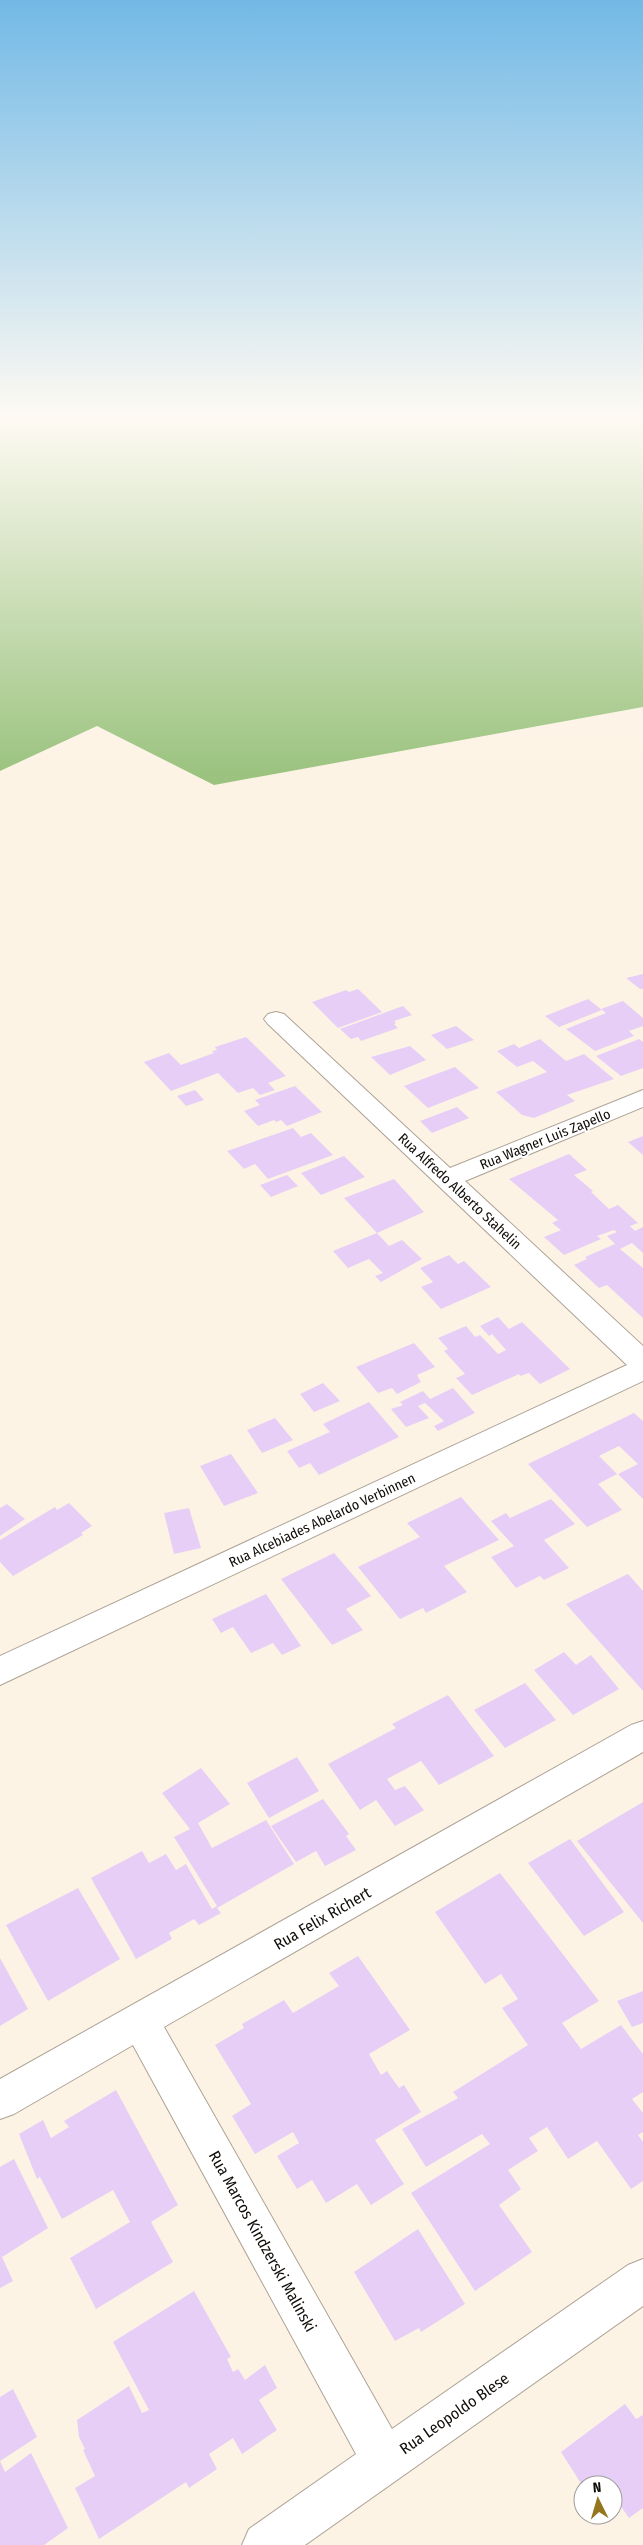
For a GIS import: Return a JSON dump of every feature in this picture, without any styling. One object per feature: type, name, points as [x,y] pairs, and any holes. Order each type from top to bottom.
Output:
[{"type":"street","name":"Rua Alfredo Alberto Stahelin","points":[[276,1019],[643,1363]]},
{"type":"street","name":"Rua Wagner Luis Zapello","points":[[446,1179],[643,1098]]},
{"type":"street","name":"Rua Alcebiades Abelardo Verbinnen","points":[[0,1671],[643,1369]]},
{"type":"street","name":"Rua Felix Richert","points":[[0,2100],[643,1735]]},
{"type":"street","name":"Rua Marcos Kindzerski Malinski","points":[[140,2021],[385,2462]]},
{"type":"street","name":"Rua Leopoldo Blese","points":[[265,2545],[643,2280]]},
{"type":"green space","points":[[0,536],[643,536],[643,707],[214,785],[97,726],[0,771]]},
{"type":"building","points":[[643,974],[643,989],[640,989],[626,978]]},
{"type":"building","points":[[358,989],[382,1012],[338,1028],[312,1002],[346,990],[349,992]]},
{"type":"building","points":[[588,999],[602,1010],[559,1027],[545,1016]]},
{"type":"building","points":[[623,1001],[643,1018],[643,1026],[629,1031],[634,1036],[595,1051],[566,1029],[606,1013],[601,1009]]},
{"type":"building","points":[[403,1006],[412,1015],[394,1021],[398,1028],[361,1041],[358,1037],[351,1039],[340,1029]]},
{"type":"building","points":[[456,1026],[474,1040],[447,1049],[431,1035]]},
{"type":"building","points":[[246,1037],[286,1076],[268,1083],[275,1090],[260,1095],[253,1088],[238,1093],[218,1073],[171,1091],[144,1062],[169,1053],[181,1065],[214,1053],[212,1051],[217,1050],[215,1047]]},
{"type":"building","points":[[540,1039],[566,1061],[584,1054],[614,1079],[567,1095],[575,1101],[534,1118],[522,1115],[496,1092],[547,1072],[533,1061],[517,1067],[497,1051],[514,1044],[519,1048]]},
{"type":"building","points":[[639,1039],[643,1042],[643,1068],[621,1076],[596,1056]]},
{"type":"building","points":[[410,1046],[426,1060],[390,1075],[371,1057]]},
{"type":"building","points":[[455,1067],[479,1088],[428,1108],[404,1086]]},
{"type":"building","points":[[295,1086],[322,1112],[287,1126],[281,1120],[276,1122],[274,1120],[258,1126],[244,1111],[260,1105],[255,1100]]},
{"type":"building","points":[[195,1090],[204,1100],[186,1106],[177,1096]]},
{"type":"building","points":[[457,1107],[469,1118],[432,1133],[420,1121]]},
{"type":"building","points":[[293,1128],[301,1137],[311,1133],[333,1155],[268,1179],[255,1164],[244,1169],[227,1151]]},
{"type":"building","points":[[643,1136],[643,1155],[628,1142]]},
{"type":"building","points":[[569,1154],[587,1170],[574,1175],[593,1191],[591,1192],[609,1209],[618,1205],[638,1223],[630,1226],[635,1231],[643,1227],[643,1253],[632,1243],[620,1249],[643,1268],[643,1318],[607,1285],[599,1288],[574,1265],[587,1259],[585,1257],[615,1244],[607,1236],[617,1232],[614,1230],[597,1236],[601,1239],[564,1255],[544,1237],[561,1230],[552,1223],[558,1220],[509,1179]]},
{"type":"building","points":[[344,1156],[365,1177],[321,1195],[301,1173]]},
{"type":"building","points":[[287,1175],[298,1186],[271,1197],[260,1185]]},
{"type":"building","points":[[394,1179],[424,1212],[377,1233],[344,1198]]},
{"type":"building","points":[[377,1233],[389,1246],[402,1240],[422,1259],[381,1282],[375,1276],[383,1273],[369,1259],[348,1268],[333,1251]]},
{"type":"building","points":[[449,1255],[458,1264],[464,1261],[491,1287],[441,1309],[421,1287],[433,1282],[420,1268]]},
{"type":"building","points":[[498,1317],[509,1329],[522,1322],[570,1369],[540,1384],[529,1373],[520,1376],[519,1374],[472,1395],[456,1378],[465,1374],[444,1351],[448,1349],[438,1338],[466,1326],[475,1337],[480,1335],[498,1354],[506,1350],[492,1334],[489,1336],[480,1326]]},
{"type":"building","points":[[414,1343],[435,1367],[417,1375],[421,1382],[397,1394],[392,1388],[378,1393],[356,1367]]},
{"type":"building","points":[[323,1383],[340,1401],[314,1412],[300,1394]]},
{"type":"building","points":[[453,1388],[475,1413],[438,1431],[434,1426],[444,1421],[425,1403],[418,1406],[429,1418],[406,1427],[391,1409],[403,1405],[400,1402],[423,1391],[430,1399]]},
{"type":"building","points":[[369,1402],[399,1437],[319,1475],[310,1463],[299,1468],[287,1451],[330,1432],[323,1424]]},
{"type":"building","points":[[634,1413],[643,1421],[643,1499],[618,1474],[638,1464],[619,1446],[599,1456],[617,1474],[598,1484],[622,1510],[587,1527],[528,1464]]},
{"type":"building","points":[[275,1418],[293,1440],[262,1453],[247,1430]]},
{"type":"building","points":[[231,1454],[258,1493],[224,1506],[200,1466]]},
{"type":"building","points":[[461,1497],[499,1540],[444,1566],[467,1592],[426,1613],[423,1608],[400,1619],[358,1567],[420,1537],[407,1523]]},
{"type":"building","points":[[551,1499],[575,1524],[544,1540],[569,1568],[544,1580],[540,1576],[516,1588],[491,1557],[514,1546],[491,1521],[506,1513],[510,1518]]},
{"type":"building","points":[[69,1503],[92,1526],[81,1533],[83,1535],[13,1576],[0,1562],[0,1540],[55,1507],[57,1510]]},
{"type":"building","points":[[7,1504],[25,1519],[0,1536],[0,1508]]},
{"type":"building","points":[[189,1508],[201,1548],[174,1554],[164,1513]]},
{"type":"building","points":[[334,1553],[371,1596],[346,1609],[363,1630],[332,1645],[281,1579]]},
{"type":"building","points":[[628,1574],[643,1591],[643,1691],[566,1604]]},
{"type":"building","points":[[266,1594],[301,1646],[282,1655],[273,1643],[251,1653],[233,1627],[221,1633],[212,1619]]},
{"type":"building","points":[[564,1652],[576,1665],[591,1655],[619,1689],[573,1715],[534,1670]]},
{"type":"building","points":[[525,1683],[556,1720],[505,1748],[474,1710]]},
{"type":"building","points":[[448,1695],[494,1756],[439,1785],[421,1761],[387,1779],[395,1790],[405,1786],[424,1810],[395,1826],[376,1800],[360,1810],[328,1764],[396,1728],[392,1724]]},
{"type":"building","points":[[297,1757],[319,1791],[269,1818],[247,1783]]},
{"type":"building","points":[[201,1768],[230,1804],[198,1823],[212,1848],[266,1820],[294,1864],[217,1908],[221,1913],[199,1925],[194,1919],[169,1933],[172,1939],[136,1959],[91,1878],[142,1851],[149,1863],[166,1854],[176,1870],[186,1864],[212,1909],[217,1906],[174,1837],[190,1829],[162,1793]]},
{"type":"building","points":[[323,1799],[349,1834],[346,1836],[356,1850],[325,1866],[316,1851],[296,1862],[271,1826]]},
{"type":"building","points":[[643,1802],[643,1923],[577,1841]]},
{"type":"building","points":[[570,1839],[624,1912],[584,1936],[528,1863]]},
{"type":"building","points":[[500,1873],[599,2001],[562,2023],[581,2049],[621,2025],[643,2054],[643,2092],[632,2099],[643,2113],[643,2132],[638,2135],[643,2142],[643,2181],[631,2189],[597,2141],[568,2159],[547,2127],[529,2138],[538,2151],[508,2170],[521,2189],[499,2205],[532,2252],[475,2291],[411,2193],[490,2144],[482,2134],[426,2167],[402,2129],[458,2098],[453,2092],[528,2045],[502,2008],[518,1999],[501,1974],[485,1984],[435,1912]]},
{"type":"building","points":[[78,1888],[120,1959],[48,2001],[6,1925]]},
{"type":"building","points":[[358,1956],[410,2030],[369,2054],[381,2075],[387,2071],[399,2088],[404,2085],[421,2112],[375,2140],[404,2184],[371,2205],[357,2184],[326,2203],[312,2180],[297,2189],[277,2156],[299,2143],[293,2132],[255,2154],[232,2116],[251,2104],[215,2045],[244,2028],[242,2024],[284,2000],[293,2013],[339,1986],[329,1973]]},
{"type":"building","points":[[0,1958],[28,2009],[0,2026]]},
{"type":"building","points":[[643,1991],[643,2023],[632,2027],[617,2001]]},
{"type":"building","points":[[116,2090],[178,2205],[151,2222],[173,2262],[96,2309],[70,2258],[130,2222],[113,2190],[62,2219],[40,2177],[37,2179],[19,2134],[43,2120],[51,2138],[69,2127],[64,2121]]},
{"type":"building","points":[[14,2159],[48,2228],[2,2257],[13,2281],[0,2288],[0,2167]]},
{"type":"building","points":[[418,2229],[465,2304],[421,2332],[419,2328],[395,2341],[354,2272]]},
{"type":"building","points":[[194,2291],[231,2357],[227,2359],[233,2372],[238,2369],[245,2380],[265,2365],[277,2388],[259,2400],[277,2430],[242,2454],[233,2438],[209,2454],[217,2469],[189,2488],[186,2482],[99,2539],[75,2488],[95,2476],[83,2450],[85,2449],[79,2437],[77,2420],[129,2386],[142,2413],[149,2410],[113,2342]]},
{"type":"building","points":[[13,2389],[37,2437],[0,2461],[0,2397]]},
{"type":"building","points":[[625,2404],[636,2419],[643,2415],[643,2508],[629,2518],[623,2509],[623,2475],[576,2475],[561,2452]]},
{"type":"building","points":[[31,2453],[68,2528],[44,2545],[0,2545],[0,2461],[5,2472]]}]
